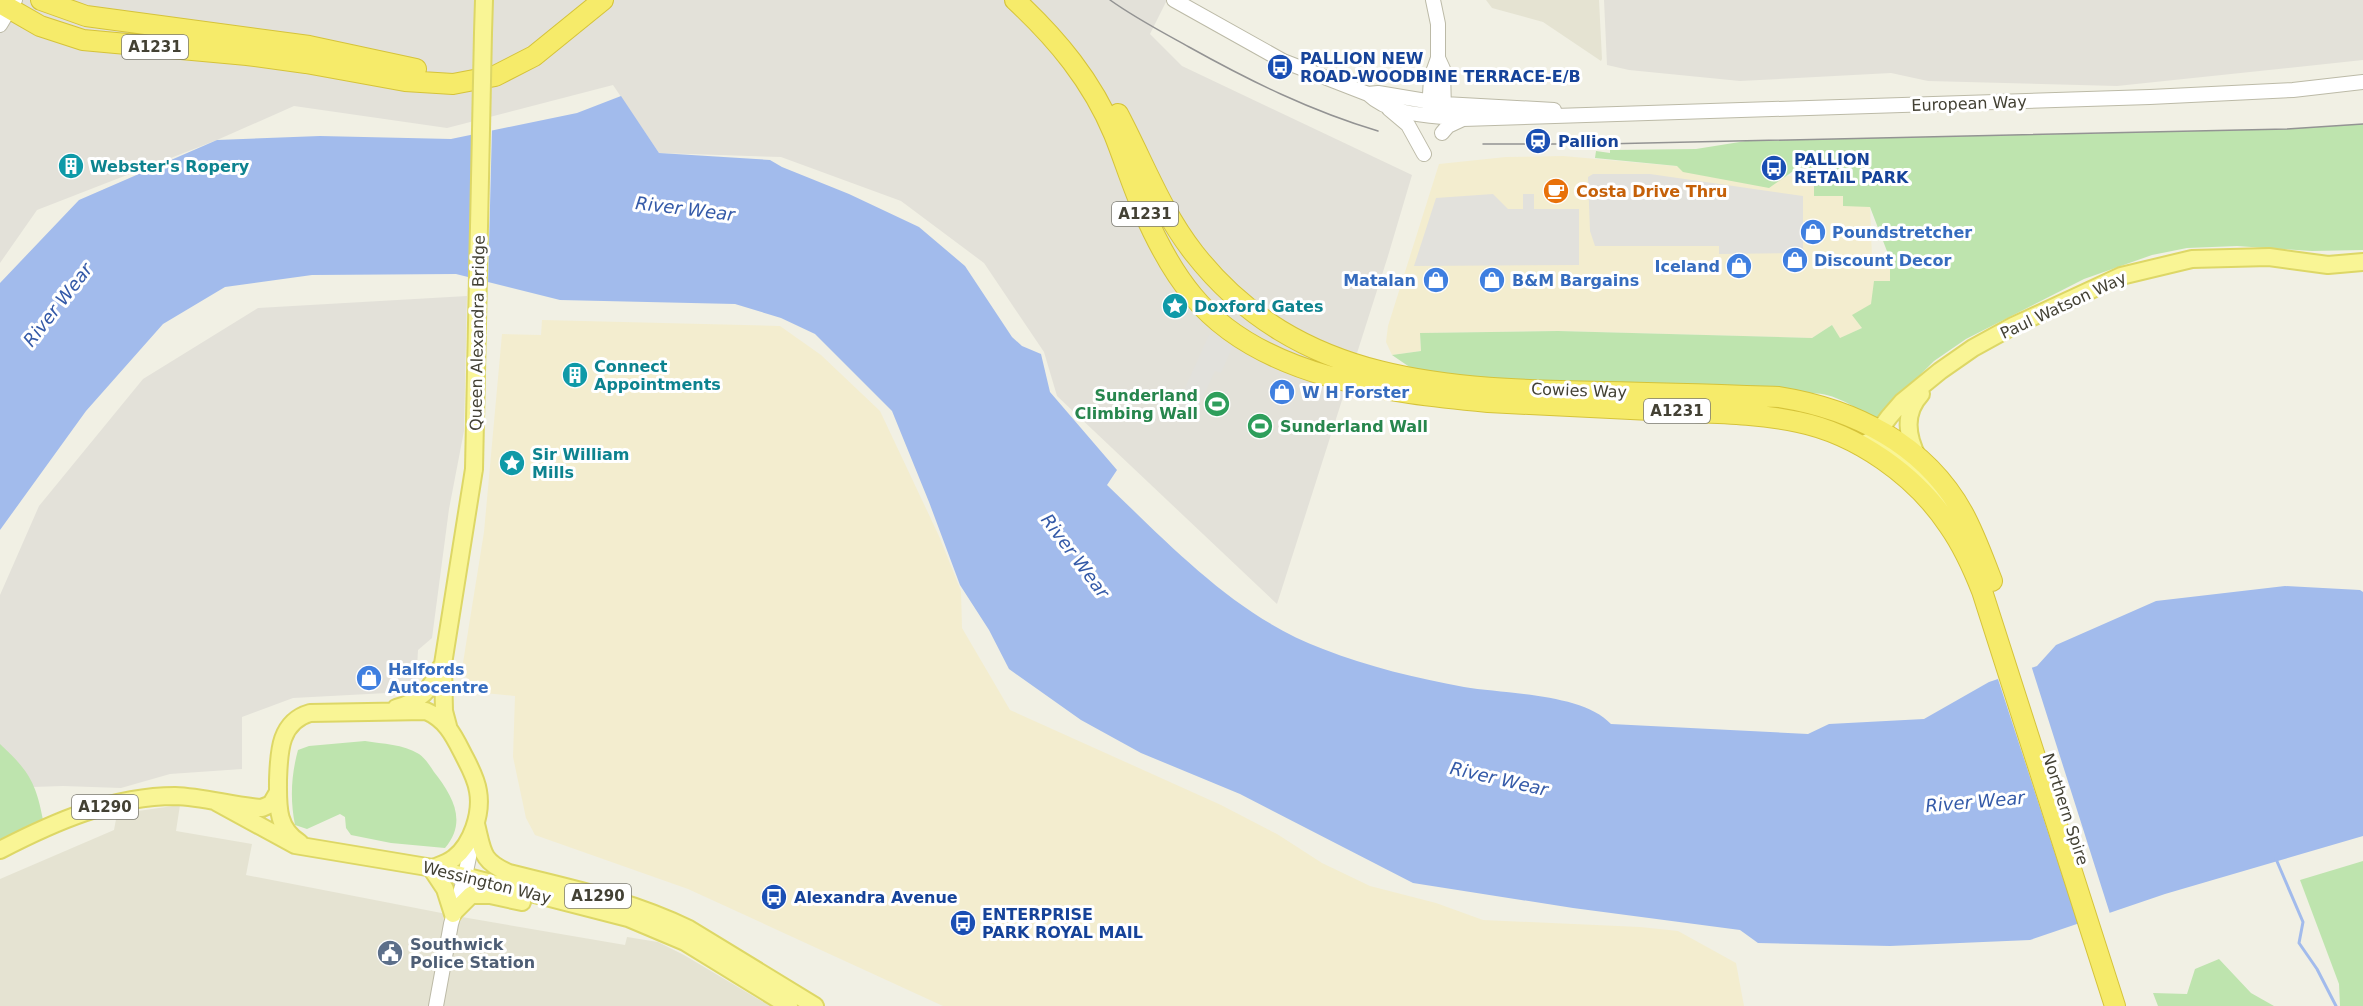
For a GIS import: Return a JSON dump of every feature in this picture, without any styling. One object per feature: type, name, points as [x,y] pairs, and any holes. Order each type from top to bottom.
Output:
[{"type":"highway","name":"A1231","points":[[41,0],[72,12],[106,20],[280,41],[415,69],[453,71],[494,62],[511,54],[547,30],[583,0]]},
{"type":"highway","name":"A1231","points":[[6,9],[40,26],[82,39],[247,55],[405,81],[453,84],[495,76],[534,56],[603,0]]},
{"type":"highway","name":"A1231","points":[[1015,0],[1061,46],[1097,98],[1164,254],[1192,296],[1218,320],[1266,352],[1295,365],[1332,367]]},
{"type":"highway","name":"A1231","points":[[1032,0],[1065,33],[1089,64],[1122,122],[1160,200],[1195,254],[1225,287],[1249,308],[1332,367]]},
{"type":"highway","name":"Cowies Way","points":[[1332,367],[1364,384],[1447,398],[1744,414],[1799,422],[1832,431],[1888,463],[1928,500],[1949,525],[1962,546],[1997,615]]},
{"type":"highway","name":"Cowies Way","points":[[1332,367],[1470,386],[1779,397],[1824,406],[1860,419],[1880,429],[1918,458],[1949,491],[1962,512],[1984,560],[1997,615]]},
{"type":"highway","name":"Northern Spire","points":[[1997,615],[2115,1006]]},
{"type":"highway","name":"Northern Spire","points":[[1997,615],[2128,1006]]},
{"type":"main road","name":"Queen Alexandra Bridge","points":[[442,664],[474,469],[484,0]]},
{"type":"main road","name":"Paul Watson Way","points":[[1860,446],[1872,440],[1902,402],[1948,365],[2013,326],[2121,276],[2192,259],[2269,257],[2328,265],[2363,262]]},
{"type":"main road","name":"Paul Watson Way","points":[[1918,458],[1911,442],[1908,423],[1911,408],[1948,365]]},
{"type":"main road","points":[[1880,429],[1881,443],[1921,476],[1944,503],[1954,519],[1962,546]]},
{"type":"main road","points":[[386,711],[410,704],[426,693],[433,685],[442,664]]},
{"type":"main road","points":[[442,664],[444,711],[448,727]]},
{"type":"main road","name":"A1290","points":[[306,847],[292,839],[280,819],[277,806],[280,747],[286,730],[293,722],[310,713],[426,711],[439,717],[448,727],[474,777],[479,803],[476,824],[456,857],[432,868]]},
{"type":"main road","name":"A1290","points":[[0,850],[62,821],[119,803],[149,797],[177,796],[262,808],[271,804],[278,792]]},
{"type":"main road","name":"A1290","points":[[216,802],[280,839],[306,847]]},
{"type":"main road","name":"Wessington Way","points":[[476,824],[486,859],[497,868],[622,902],[668,919],[689,929],[815,1006]]},
{"type":"main road","name":"Wessington Way","points":[[306,847],[432,868],[628,918],[685,942],[789,1006]]},
{"type":"main road","points":[[432,868],[445,890],[454,913],[471,895],[479,894],[541,907],[563,909],[591,907]]},
{"type":"street","points":[[1174,0],[1284,61],[1368,94],[1408,125],[1424,154]]},
{"type":"street","points":[[1429,109],[1431,78],[1438,58],[1437,24],[1433,0]]},
{"type":"street","points":[[1388,108],[1444,110],[1443,69],[1438,58]]},
{"type":"street","name":"European Way","points":[[1444,110],[1463,119],[1556,117],[1574,114],[2150,98],[2293,90],[2363,82]]},
{"type":"street","points":[[1368,94],[1378,93],[1429,109]]},
{"type":"street","name":"European Way","points":[[1444,110],[1544,108],[1574,114]]},
{"type":"street","points":[[1442,133],[1448,126],[1463,119]]},
{"type":"street","points":[[436,1006],[454,913],[476,824]]},
{"type":"shaded area","points":[[0,0],[1167,0],[1150,34],[1182,66],[1412,175],[1277,604],[1057,396],[1044,352],[984,263],[901,201],[781,157],[659,153],[613,85],[447,128],[294,106],[217,140],[37,210],[0,263]]},
{"type":"shaded area","points":[[1486,0],[1599,0],[1601,61],[1543,22],[1492,8]]},
{"type":"shaded area","points":[[1604,0],[2363,0],[2363,60],[2117,86],[1928,81],[1891,73],[1740,81],[1629,70],[1607,65]]},
{"type":"shaded area","name":"PALLION RETAIL PARK","points":[[1563,156],[1801,177],[1844,190],[1870,206],[1872,258],[1890,259],[1890,281],[1871,304],[1862,328],[1840,339],[1832,325],[1812,338],[1558,331],[1420,333],[1421,351],[1392,355],[1386,342],[1388,326],[1439,164],[1506,157]]},
{"type":"shaded area","points":[[1593,174],[1650,174],[1803,196],[1803,253],[1719,254],[1719,246],[1595,246],[1590,231],[1588,177]]},
{"type":"shaded area","points":[[1493,194],[1508,209],[1523,209],[1523,194],[1534,194],[1534,209],[1579,209],[1579,265],[1414,266],[1436,198]]},
{"type":"shaded area","points":[[467,296],[464,431],[449,509],[432,638],[418,650],[416,687],[406,692],[293,698],[242,717],[242,769],[170,774],[121,788],[63,786],[0,788],[0,595],[39,506],[143,379],[258,308]]},
{"type":"shaded area","points":[[542,320],[780,326],[821,355],[880,411],[939,536],[961,591],[962,628],[1010,710],[1221,805],[1277,834],[1322,863],[1370,886],[1436,903],[1483,920],[1640,927],[1678,931],[1736,963],[1744,1006],[943,1006],[688,889],[535,835],[526,818],[513,757],[515,696],[474,692],[462,669],[484,532],[502,334],[541,335]]},
{"type":"shaded area","points":[[1209,335],[1233,346],[1221,373],[1215,371],[1194,416],[1176,408]]},
{"type":"shaded area","points":[[180,805],[176,831],[252,844],[246,875],[462,917],[625,945],[627,937],[658,942],[770,1006],[0,1006],[0,879],[114,830],[117,814]]},
{"type":"green space","points":[[2363,124],[2363,250],[2312,251],[2237,246],[2187,248],[2152,255],[2084,279],[1966,339],[1934,361],[1878,417],[1872,417],[1840,400],[1822,394],[1514,380],[1437,373],[1411,368],[1392,355],[1421,351],[1420,333],[1558,331],[1812,338],[1832,325],[1840,338],[1862,328],[1852,315],[1871,304],[1874,281],[1890,281],[1890,259],[1870,207],[1843,206],[1843,196],[1814,196],[1814,170],[1799,167],[1769,188],[1683,172],[1677,166],[1595,158],[1596,151],[1610,153],[1610,150],[1696,149],[1746,141],[2287,129]]},
{"type":"green space","points":[[365,741],[406,748],[419,754],[427,762],[447,790],[455,808],[456,828],[445,848],[391,843],[351,835],[346,828],[345,817],[340,814],[307,829],[295,825],[292,788],[298,750],[309,746]]},
{"type":"green space","points":[[0,744],[24,769],[34,786],[43,820],[0,842]]},
{"type":"green space","points":[[2363,861],[2363,1006],[2340,1006],[2339,984],[2300,880]]},
{"type":"green space","points":[[2219,959],[2251,993],[2274,1006],[2158,1006],[2153,993],[2187,994],[2195,969]]},
{"type":"water","name":"River Wear","points":[[621,96],[659,153],[770,160],[919,227],[965,266],[1012,337],[1022,346],[1041,354],[1050,392],[1117,470],[1107,485],[1181,556],[1234,599],[1262,619],[1323,649],[1375,667],[1428,680],[1563,701],[1582,706],[1611,724],[1808,734],[1829,724],[1924,719],[1989,682],[2037,666],[2056,645],[2156,601],[2285,586],[2360,590],[2363,592],[2363,836],[2165,894],[2030,940],[1890,946],[1758,943],[1740,930],[1573,908],[1413,883],[1240,794],[1141,753],[1081,720],[1009,669],[989,630],[960,585],[892,411],[815,334],[781,318],[735,304],[560,300],[456,274],[312,275],[225,287],[163,324],[86,411],[0,530],[0,283],[79,200],[217,140],[320,136],[451,139],[577,113]]},
{"type":"pier","points":[[492,128],[488,284],[469,279],[472,131]]},
{"type":"pier","points":[[2031,665],[2111,917],[2079,927],[1997,676]]},
{"type":"waterway","points":[[2276,859],[2303,922],[2299,943],[2317,969],[2336,1006]]},
{"type":"tram line","points":[[1110,0],[1212,60],[1258,83],[1305,105],[1378,131]]},
{"type":"tram line","points":[[1483,144],[1602,144],[2287,129],[2363,124]]},
{"type":"place","name":"PALLION NEW ROAD-WOODBINE TERRACE-E/B","points":[[1280,67]]},
{"type":"place","name":"Pallion","points":[[1538,141]]},
{"type":"place","name":"Webster's Ropery","points":[[71,166]]},
{"type":"place","name":"PALLION RETAIL PARK","points":[[1774,168]]},
{"type":"place","name":"Costa Drive Thru","points":[[1556,191]]},
{"type":"place","name":"Poundstretcher","points":[[1813,232]]},
{"type":"place","name":"Discount Decor","points":[[1795,260]]},
{"type":"place","name":"Iceland","points":[[1739,266]]},
{"type":"place","name":"Matalan","points":[[1436,280]]},
{"type":"place","name":"B&M Bargains","points":[[1492,280]]},
{"type":"place","name":"Doxford Gates","points":[[1175,306]]},
{"type":"place","name":"Connect Appointments","points":[[575,375]]},
{"type":"place","name":"W H Forster","points":[[1282,392]]},
{"type":"place","name":"Sunderland Climbing Wall","points":[[1217,404]]},
{"type":"place","name":"Sunderland Wall","points":[[1260,426]]},
{"type":"place","name":"Sir William Mills","points":[[512,463]]},
{"type":"place","name":"Halfords Autocentre","points":[[369,678]]},
{"type":"place","name":"Alexandra Avenue","points":[[774,897]]},
{"type":"place","name":"ENTERPRISE PARK ROYAL MAIL","points":[[963,923]]},
{"type":"place","name":"Southwick Police Station","points":[[390,953]]}]
